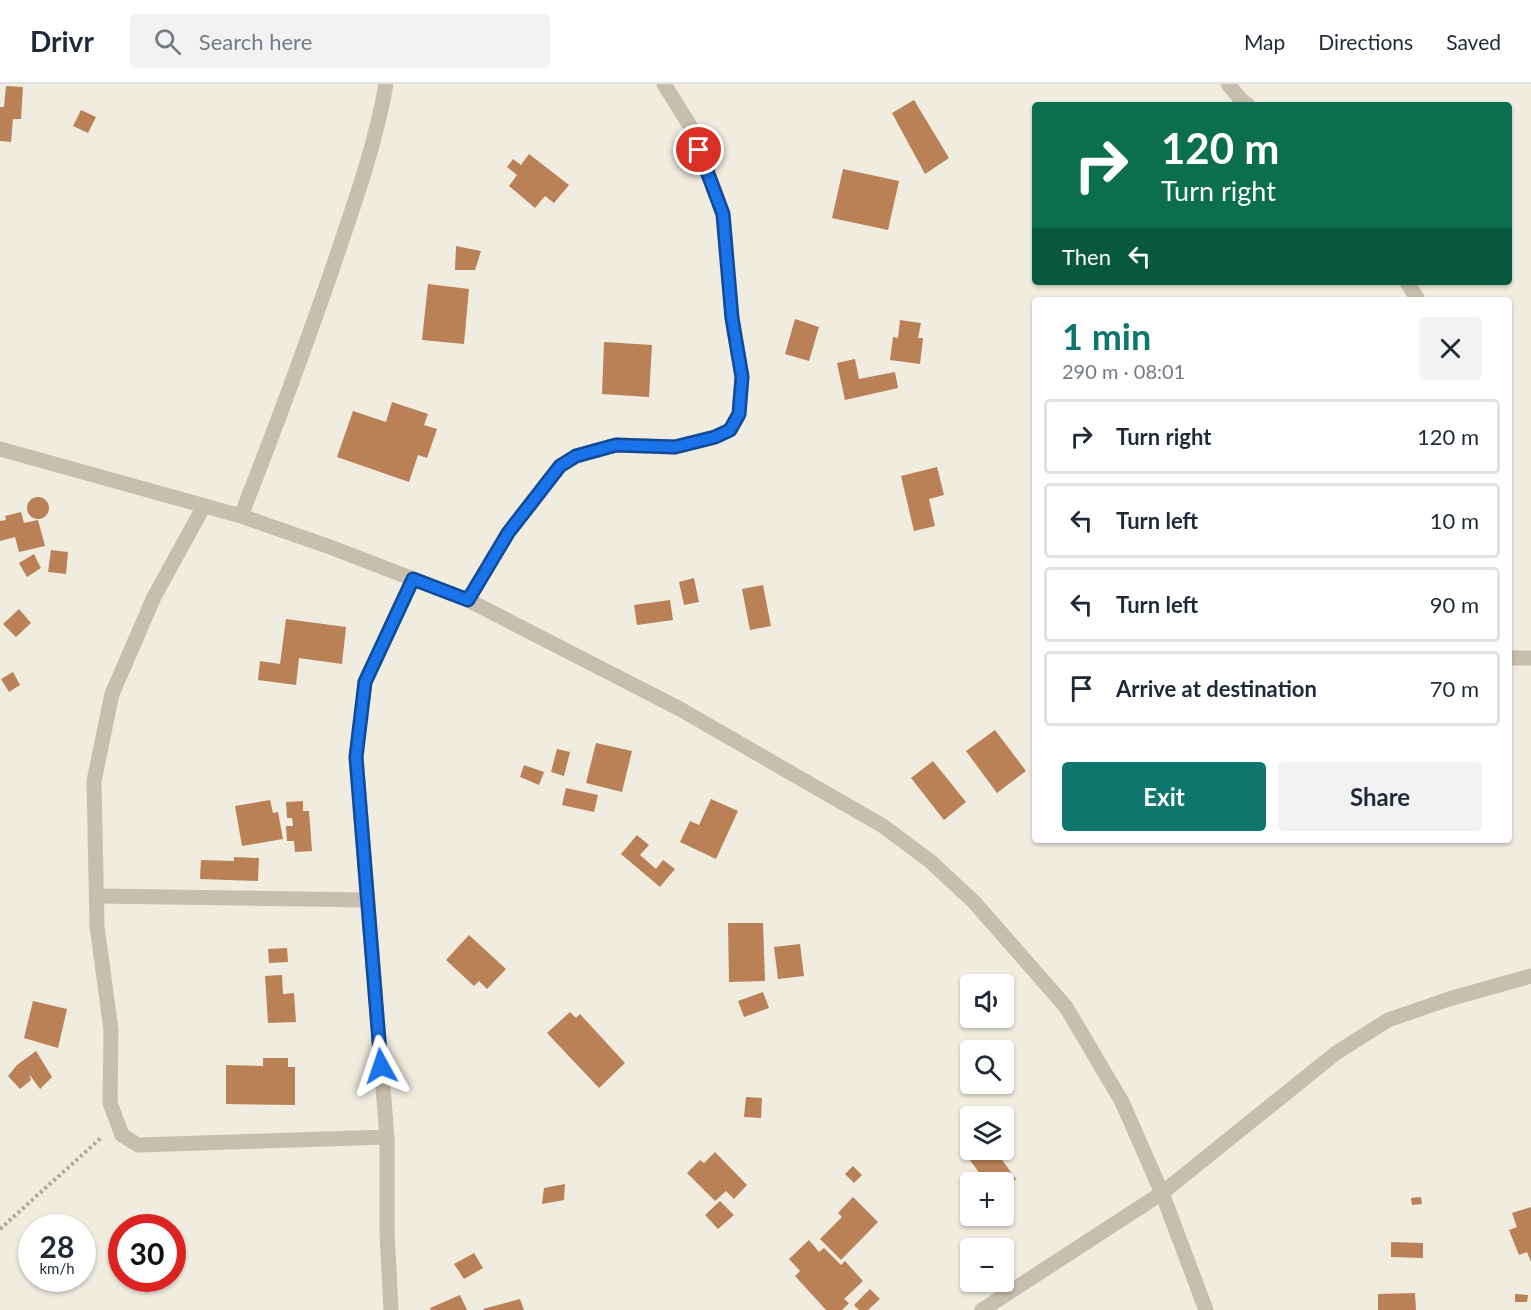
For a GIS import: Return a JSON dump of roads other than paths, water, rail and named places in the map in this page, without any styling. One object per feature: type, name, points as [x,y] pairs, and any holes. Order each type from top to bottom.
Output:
[{"type":"street","points":[[240,516],[300,366],[353,208],[381,112],[386,84]]},
{"type":"street","points":[[468,600],[508,533],[560,466],[576,456],[616,445],[675,447],[715,437],[730,430],[739,414],[742,377],[732,318],[723,214],[692,129],[664,84]]},
{"type":"street","points":[[1227,84],[1243,102]]},
{"type":"street","points":[[0,449],[240,516],[468,600],[720,732],[883,826],[930,861],[974,902],[1066,1007],[1122,1102],[1162,1193],[1206,1310]]},
{"type":"street","points":[[204,506],[154,597],[112,694],[94,781],[96,926],[111,1030],[110,1103],[122,1135],[138,1145],[387,1137]]},
{"type":"street","points":[[391,1310],[387,1232],[387,1137],[356,757],[365,682],[413,579]]},
{"type":"street","points":[[1512,658],[1531,658]]},
{"type":"street","points":[[97,896],[366,900]]},
{"type":"street","points":[[982,1310],[1162,1193],[1336,1053],[1388,1020],[1449,999],[1531,976]]}]
